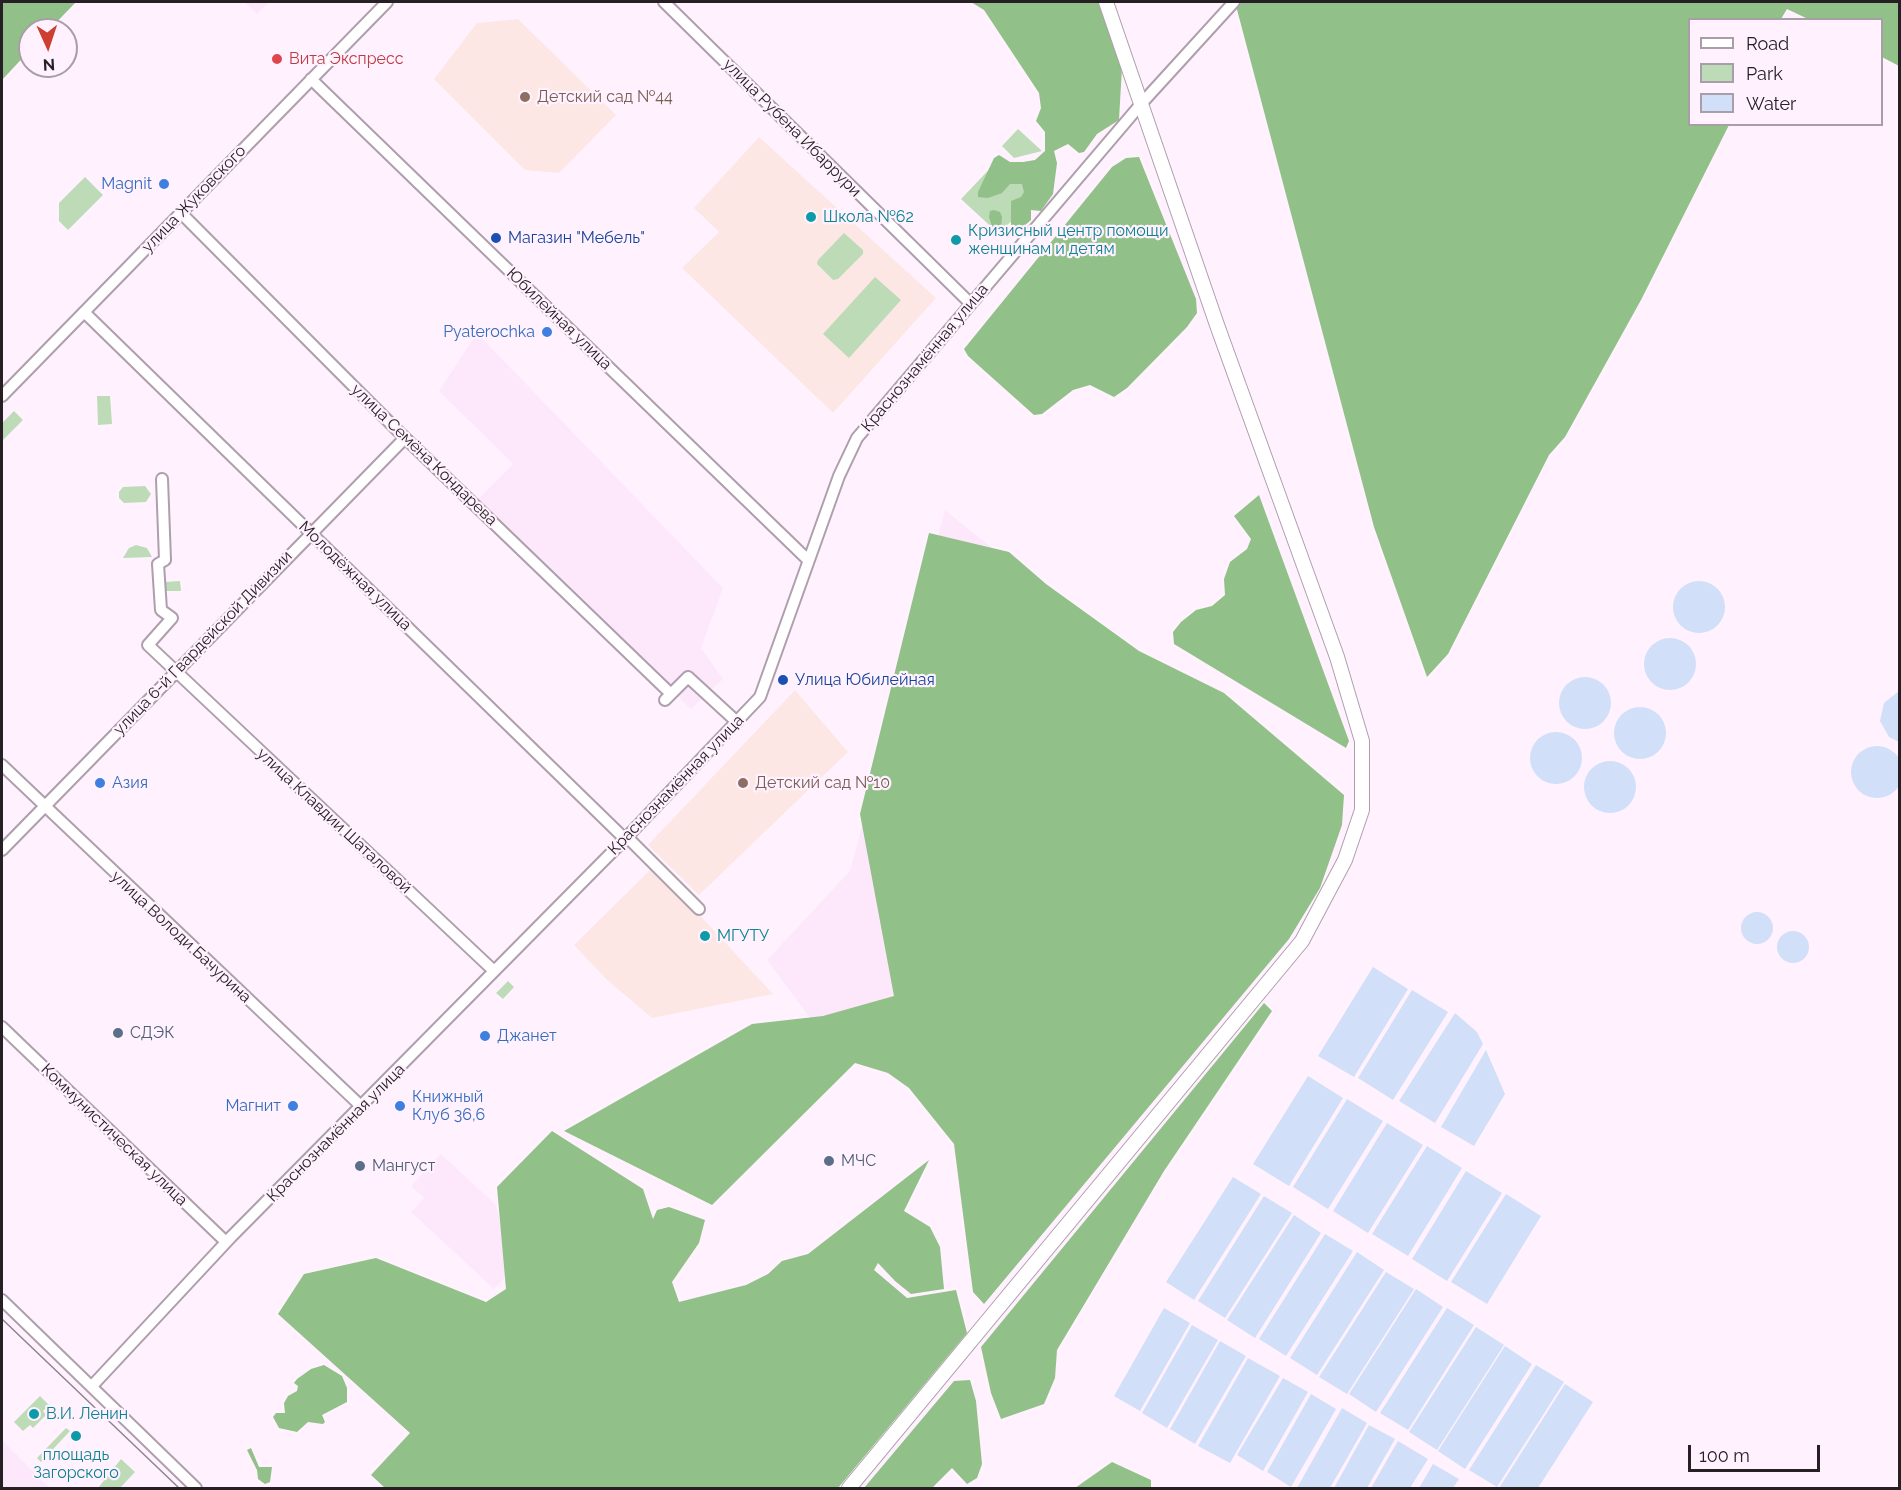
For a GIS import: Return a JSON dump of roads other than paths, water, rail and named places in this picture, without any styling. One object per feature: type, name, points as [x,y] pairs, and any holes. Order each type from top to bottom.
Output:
[{"type":"main road","points":[[849,1488],[1302,941],[1345,860],[1362,810],[1362,741],[1340,667],[1106,2]]},
{"type":"street","name":"улица Жуковского","points":[[2,396],[387,2]]},
{"type":"street","name":"улица Рубена Ибаррури","points":[[664,2],[971,304]]},
{"type":"street","name":"Краснознамённая улица","points":[[92,1386],[226,1242],[626,838],[737,722],[765,689],[808,560],[839,476],[857,438],[1141,104],[1234,2]]},
{"type":"street","name":"Юбилейная улица","points":[[311,79],[808,560]]},
{"type":"street","name":"улица Семёна Кондарева","points":[[181,213],[668,697],[688,677],[737,722]]},
{"type":"street","name":"Молодёжная улица","points":[[84,312],[699,909]]},
{"type":"street","name":"улица 6-й Гвардейской Дивизии","points":[[2,850],[405,438]]},
{"type":"street","name":"улица Клавдии Шаталовой","points":[[162,479],[165,560],[158,564],[161,610],[172,618],[148,645],[494,971]]},
{"type":"street","name":"улица Володи Бачурина","points":[[2,765],[362,1107]]},
{"type":"street","name":"Коммунистическая улица","points":[[2,1027],[226,1242]]},
{"type":"street","points":[[2,1300],[196,1488]]},
{"type":"water","points":[[1694,581],[1704,581],[1718,588],[1725,607],[1718,626],[1704,633],[1694,633],[1684,629],[1677,622],[1673,612],[1673,602],[1677,592],[1684,585]]},
{"type":"water","points":[[1665,638],[1675,638],[1689,645],[1696,664],[1689,683],[1675,690],[1665,690],[1655,686],[1648,679],[1644,669],[1644,659],[1648,649],[1655,642]]},
{"type":"water","points":[[1580,677],[1590,677],[1604,684],[1611,703],[1604,722],[1590,729],[1580,729],[1570,725],[1563,718],[1559,708],[1559,698],[1563,688],[1570,681]]},
{"type":"water","points":[[1899,691],[1899,742],[1889,737],[1880,721],[1884,703]]},
{"type":"water","points":[[1635,707],[1645,707],[1659,714],[1666,733],[1659,752],[1645,759],[1635,759],[1625,755],[1618,748],[1614,738],[1614,728],[1618,718],[1625,711]]},
{"type":"water","points":[[1551,732],[1561,732],[1575,739],[1582,758],[1575,777],[1561,784],[1551,784],[1541,780],[1534,773],[1530,763],[1530,753],[1534,743],[1541,736]]},
{"type":"water","points":[[1877,746],[1887,748],[1901,762],[1901,782],[1887,796],[1877,798],[1867,796],[1853,782],[1851,772],[1853,762],[1867,748]]},
{"type":"water","points":[[1605,761],[1615,761],[1629,768],[1636,787],[1629,806],[1615,813],[1605,813],[1595,809],[1588,802],[1584,792],[1584,782],[1588,772],[1595,765]]},
{"type":"water","points":[[1757,912],[1768,917],[1773,928],[1768,939],[1757,944],[1746,939],[1741,928],[1746,917]]},
{"type":"water","points":[[1793,931],[1804,936],[1809,947],[1804,958],[1793,963],[1782,958],[1777,947],[1782,936]]},
{"type":"water","points":[[1373,967],[1408,989],[1354,1077],[1318,1056]]},
{"type":"water","points":[[1412,990],[1448,1012],[1393,1100],[1358,1078]]},
{"type":"water","points":[[1455,1013],[1477,1032],[1483,1044],[1435,1123],[1399,1101]]},
{"type":"water","points":[[1486,1050],[1505,1094],[1474,1146],[1441,1127]]},
{"type":"water","points":[[1308,1076],[1343,1098],[1289,1186],[1253,1164]]},
{"type":"water","points":[[1347,1099],[1383,1121],[1328,1209],[1293,1187]]},
{"type":"water","points":[[1387,1123],[1423,1145],[1368,1233],[1333,1211]]},
{"type":"water","points":[[1427,1146],[1462,1168],[1408,1256],[1372,1234]]},
{"type":"water","points":[[1466,1171],[1502,1193],[1447,1281],[1412,1259]]},
{"type":"water","points":[[1233,1177],[1261,1194],[1194,1300],[1166,1282]]},
{"type":"water","points":[[1506,1194],[1541,1216],[1487,1304],[1451,1282]]},
{"type":"water","points":[[1264,1196],[1292,1213],[1225,1318],[1198,1301]]},
{"type":"water","points":[[1294,1215],[1321,1233],[1255,1338],[1227,1320]]},
{"type":"water","points":[[1325,1234],[1353,1251],[1286,1356],[1259,1339]]},
{"type":"water","points":[[1357,1252],[1384,1270],[1317,1375],[1290,1358]]},
{"type":"water","points":[[1386,1272],[1414,1289],[1347,1394],[1319,1377]]},
{"type":"water","points":[[1416,1289],[1443,1307],[1376,1412],[1349,1394]]},
{"type":"water","points":[[1164,1308],[1190,1323],[1140,1411],[1114,1396]]},
{"type":"water","points":[[1447,1308],[1474,1325],[1408,1430],[1380,1413]]},
{"type":"water","points":[[1192,1325],[1218,1340],[1167,1428],[1142,1413]]},
{"type":"water","points":[[1476,1327],[1504,1345],[1437,1450],[1409,1432]]},
{"type":"water","points":[[1220,1341],[1246,1356],[1195,1444],[1170,1429]]},
{"type":"water","points":[[1505,1346],[1532,1364],[1465,1469],[1438,1451]]},
{"type":"water","points":[[1248,1358],[1280,1376],[1230,1463],[1198,1446]]},
{"type":"water","points":[[1536,1365],[1564,1382],[1497,1487],[1469,1470]]},
{"type":"water","points":[[1283,1378],[1308,1392],[1263,1471],[1237,1455]]},
{"type":"water","points":[[1565,1384],[1593,1402],[1538,1488],[1499,1488]]},
{"type":"water","points":[[1311,1394],[1336,1409],[1291,1487],[1267,1472]]},
{"type":"water","points":[[1342,1408],[1367,1423],[1330,1488],[1297,1488]]},
{"type":"water","points":[[1369,1425],[1395,1439],[1367,1488],[1334,1488]]},
{"type":"water","points":[[1398,1441],[1428,1459],[1410,1488],[1371,1488]]},
{"type":"water","points":[[1433,1464],[1459,1479],[1453,1488],[1419,1488]]},
{"type":"tram line","points":[[2,1319],[179,1488]]},
{"type":"place","name":"Вита Экспресс","points":[[277,59]]},
{"type":"place","name":"Детский сад №44","points":[[525,97]]},
{"type":"place","name":"Magnit","points":[[164,184]]},
{"type":"place","name":"Школа №62","points":[[811,217]]},
{"type":"place","name":"Магазин \"Мебель\"","points":[[496,238]]},
{"type":"place","name":"Кризисный центр помощи женщинам и детям","points":[[956,240]]},
{"type":"place","name":"Pyaterochka","points":[[547,332]]},
{"type":"place","name":"Улица Юбилейная","points":[[783,680]]},
{"type":"place","name":"Азия","points":[[100,783]]},
{"type":"place","name":"Детский сад №10","points":[[743,783]]},
{"type":"place","name":"МГУТУ","points":[[705,936]]},
{"type":"place","name":"СДЭК","points":[[118,1033]]},
{"type":"place","name":"Джанет","points":[[485,1036]]},
{"type":"place","name":"Магнит","points":[[293,1106]]},
{"type":"place","name":"Книжный Клуб 36,6","points":[[400,1106]]},
{"type":"place","name":"МЧС","points":[[829,1161]]},
{"type":"place","name":"Мангуст","points":[[360,1166]]},
{"type":"place","name":"В.И. Ленин","points":[[34,1414]]},
{"type":"place","name":"площадь Загорского","points":[[76,1436]]}]
